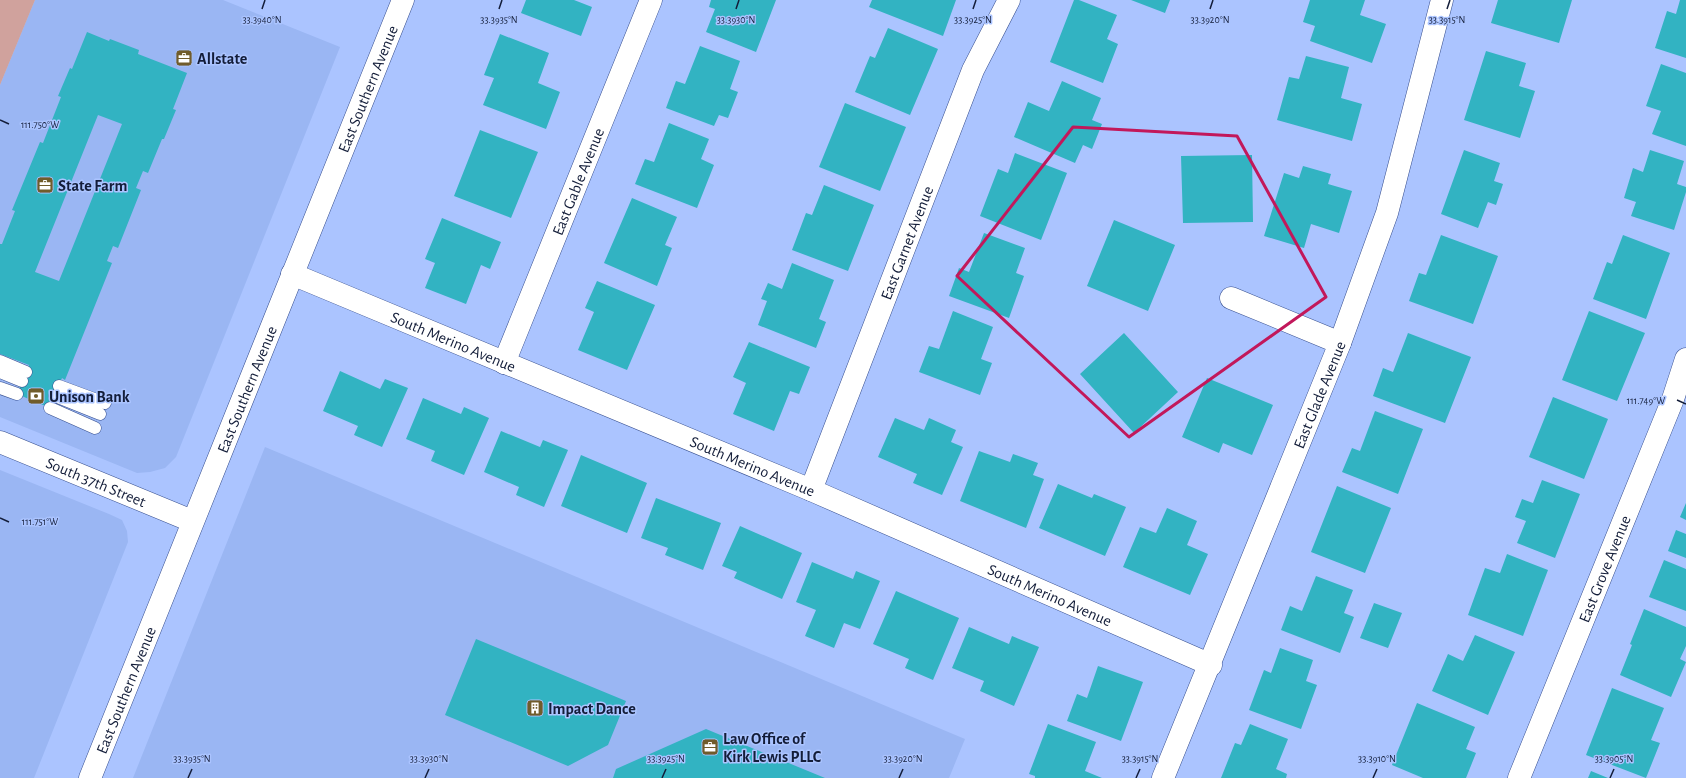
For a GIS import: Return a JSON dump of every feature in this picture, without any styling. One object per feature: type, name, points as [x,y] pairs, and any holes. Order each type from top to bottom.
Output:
[{"type":"street","name":"East Southern Avenue","points":[[90,778],[192,521],[403,0]]},
{"type":"street","name":"East Gable Avenue","points":[[504,363],[651,0]]},
{"type":"street","name":"East Garnet Avenue","points":[[811,490],[973,70],[1009,0]]},
{"type":"street","name":"East Glade Avenue","points":[[1163,778],[1340,344],[1386,213],[1442,0]]},
{"type":"street","name":"South Merino Avenue","points":[[292,274],[811,490],[1210,665]]},
{"type":"street","points":[[1231,298],[1340,344]]},
{"type":"street","name":"East Grove Avenue","points":[[1520,778],[1670,406],[1686,359]]},
{"type":"street","name":"South 37th Street","points":[[0,442],[192,521]]},
{"type":"lane","points":[[0,361],[24,376],[0,372]]},
{"type":"lane","points":[[0,388],[17,394]]},
{"type":"lane","points":[[57,391],[103,409]]},
{"type":"lane","points":[[50,408],[95,428]]},
{"type":"highlighted area","points":[[1073,127],[1237,136],[1326,297],[1129,437],[957,276]]},
{"type":"shaded area","points":[[0,0],[35,0],[0,85]]},
{"type":"shaded area","points":[[35,0],[223,0],[340,47],[176,457],[165,468],[150,472],[137,473],[0,417],[0,85]]},
{"type":"shaded area","points":[[265,447],[965,739],[949,778],[133,778]]},
{"type":"shaded area","points":[[0,470],[122,520],[127,531],[128,542],[34,778],[0,778]]},
{"type":"building","points":[[526,0],[574,0],[592,7],[581,36],[521,13]]},
{"type":"building","points":[[711,0],[776,0],[756,52],[706,32],[715,9],[709,7]]},
{"type":"building","points":[[872,0],[956,0],[943,36],[869,7]]},
{"type":"building","points":[[1074,0],[1079,0],[1117,15],[1107,39],[1118,44],[1103,83],[1050,62]]},
{"type":"building","points":[[1131,0],[1170,0],[1165,13]]},
{"type":"building","points":[[1310,0],[1365,0],[1360,15],[1386,24],[1372,63],[1310,41],[1315,26],[1303,22]]},
{"type":"building","points":[[1498,0],[1572,0],[1559,43],[1491,23]]},
{"type":"building","points":[[1680,0],[1686,0],[1686,58],[1655,48],[1667,11],[1676,14]]},
{"type":"building","points":[[888,28],[938,49],[910,115],[855,92],[870,56],[875,58]]},
{"type":"building","points":[[87,32],[109,41],[110,39],[139,50],[138,54],[187,73],[173,109],[176,110],[148,173],[143,171],[136,188],[141,190],[118,248],[113,246],[107,261],[112,263],[65,380],[62,378],[50,408],[17,394],[29,365],[0,354],[0,244],[2,244],[15,211],[12,210],[40,142],[43,143],[61,97],[58,96],[70,68],[72,69]],"holes":[[[98,115],[122,124],[59,281],[35,272]]]},
{"type":"building","points":[[500,34],[549,53],[538,83],[560,92],[546,129],[483,105],[494,78],[484,75]]},
{"type":"building","points":[[700,46],[740,61],[730,89],[738,92],[728,118],[719,115],[714,126],[666,108],[676,81],[685,84]]},
{"type":"building","points":[[1486,51],[1526,63],[1519,86],[1535,91],[1520,138],[1464,120]]},
{"type":"building","points":[[1306,56],[1349,67],[1341,98],[1362,104],[1352,141],[1277,120],[1289,77],[1299,79]]},
{"type":"building","points":[[1661,64],[1686,73],[1686,146],[1652,134],[1661,111],[1646,106]]},
{"type":"building","points":[[1062,81],[1101,98],[1092,120],[1102,124],[1092,149],[1083,145],[1075,163],[1014,137],[1028,102],[1049,111]]},
{"type":"building","points":[[845,103],[906,127],[880,191],[819,167]]},
{"type":"building","points":[[669,123],[709,139],[701,159],[714,165],[697,208],[635,184],[645,159],[654,162]]},
{"type":"building","points":[[480,130],[538,152],[511,218],[454,196]]},
{"type":"building","points":[[1464,150],[1500,163],[1494,181],[1503,184],[1496,205],[1488,202],[1478,228],[1441,214]]},
{"type":"building","points":[[1650,150],[1684,161],[1677,184],[1686,187],[1686,192],[1674,230],[1631,216],[1636,202],[1624,198],[1633,168],[1643,172]]},
{"type":"building","points":[[1015,153],[1067,173],[1041,240],[980,216],[998,169],[1008,173]]},
{"type":"building","points":[[1252,155],[1253,222],[1183,223],[1181,156]]},
{"type":"building","points":[[1303,166],[1331,174],[1328,184],[1352,191],[1339,233],[1311,224],[1304,248],[1264,236],[1284,173],[1299,178]]},
{"type":"building","points":[[824,185],[874,205],[848,271],[792,250],[806,213],[812,215]]},
{"type":"building","points":[[632,198],[677,217],[665,245],[672,248],[657,286],[604,263]]},
{"type":"building","points":[[442,218],[501,242],[490,269],[481,265],[466,304],[425,288],[435,263],[425,259]]},
{"type":"building","points":[[1114,220],[1175,245],[1148,311],[1087,286]]},
{"type":"building","points":[[984,233],[1025,248],[1016,273],[1024,276],[1009,318],[949,296],[959,268],[969,272]]},
{"type":"building","points":[[1441,235],[1498,256],[1473,324],[1409,301],[1419,273],[1426,275]]},
{"type":"building","points":[[1623,235],[1670,253],[1646,319],[1593,299],[1607,262],[1612,264]]},
{"type":"building","points":[[792,263],[834,280],[819,319],[826,322],[816,348],[758,325],[767,301],[761,299],[768,283],[782,289]]},
{"type":"building","points":[[597,281],[655,305],[627,370],[578,350],[594,312],[585,308]]},
{"type":"building","points":[[953,311],[993,327],[981,359],[992,363],[980,395],[919,372],[929,346],[939,349]]},
{"type":"building","points":[[1589,311],[1645,333],[1617,401],[1562,380]]},
{"type":"building","points":[[1124,333],[1178,392],[1134,433],[1080,374]]},
{"type":"building","points":[[1408,333],[1471,357],[1445,423],[1373,396],[1383,368],[1393,372]]},
{"type":"building","points":[[749,342],[810,367],[799,394],[790,391],[774,431],[733,414],[746,383],[733,377]]},
{"type":"building","points":[[340,371],[380,389],[385,379],[408,388],[382,447],[354,435],[358,426],[323,411]]},
{"type":"building","points":[[1207,378],[1273,405],[1252,455],[1223,443],[1219,453],[1182,437]]},
{"type":"building","points":[[1553,397],[1608,419],[1584,479],[1529,457]]},
{"type":"building","points":[[423,398],[461,414],[464,407],[489,418],[464,475],[431,461],[435,451],[406,439]]},
{"type":"building","points":[[1375,411],[1423,429],[1398,494],[1342,472],[1352,448],[1360,451]]},
{"type":"building","points":[[895,418],[924,430],[929,418],[956,430],[951,442],[963,447],[942,495],[913,483],[917,474],[878,457]]},
{"type":"building","points":[[501,431],[540,447],[543,440],[568,450],[544,507],[516,495],[519,487],[484,472]]},
{"type":"building","points":[[979,451],[1010,462],[1013,454],[1038,463],[1033,475],[1044,479],[1026,528],[960,501]]},
{"type":"building","points":[[581,455],[647,483],[627,533],[561,506]]},
{"type":"building","points":[[1542,480],[1580,494],[1555,558],[1517,543],[1526,521],[1515,517],[1522,499],[1533,503]]},
{"type":"building","points":[[1058,484],[1092,498],[1094,494],[1126,507],[1105,556],[1039,528]]},
{"type":"building","points":[[1337,486],[1391,508],[1365,573],[1311,552]]},
{"type":"building","points":[[656,498],[721,523],[703,570],[665,555],[668,548],[641,538]]},
{"type":"building","points":[[1686,503],[1686,520],[1680,517]]},
{"type":"building","points":[[1167,508],[1197,521],[1187,545],[1208,554],[1190,595],[1123,567],[1140,527],[1156,533]]},
{"type":"building","points":[[740,526],[802,553],[782,599],[734,578],[737,572],[722,566]]},
{"type":"building","points":[[1676,530],[1686,534],[1686,558],[1668,551]]},
{"type":"building","points":[[1507,554],[1548,570],[1523,636],[1468,615],[1485,568],[1500,573]]},
{"type":"building","points":[[1664,560],[1686,569],[1686,611],[1649,597]]},
{"type":"building","points":[[812,562],[853,579],[856,571],[880,581],[860,629],[844,623],[834,648],[805,636],[816,610],[796,602]]},
{"type":"building","points":[[1316,576],[1353,590],[1344,613],[1354,617],[1340,653],[1281,630],[1290,606],[1302,611]]},
{"type":"building","points":[[896,591],[959,618],[933,680],[905,668],[909,659],[873,644]]},
{"type":"building","points":[[1374,603],[1402,613],[1388,648],[1360,638]]},
{"type":"building","points":[[1644,609],[1686,627],[1686,646],[1680,659],[1686,662],[1671,697],[1620,675]]},
{"type":"building","points":[[969,627],[1009,644],[1012,636],[1039,647],[1014,706],[980,691],[984,681],[952,668]]},
{"type":"building","points":[[1475,635],[1515,652],[1488,715],[1432,691],[1448,654],[1463,661]]},
{"type":"building","name":"Impact Dance","points":[[476,639],[626,701],[608,745],[568,766],[445,715]]},
{"type":"building","points":[[1280,648],[1313,660],[1306,681],[1317,685],[1301,729],[1249,710],[1264,670],[1271,673]]},
{"type":"building","points":[[1098,666],[1143,682],[1121,741],[1067,721],[1077,694],[1087,698]]},
{"type":"building","points":[[1612,688],[1664,708],[1651,740],[1660,743],[1646,778],[1586,755]]},
{"type":"building","points":[[1417,703],[1475,727],[1466,749],[1476,753],[1466,778],[1423,778],[1392,765]]},
{"type":"building","points":[[1048,724],[1096,742],[1085,771],[1102,778],[1035,778],[1035,776],[1029,774]]},
{"type":"building","points":[[1250,724],[1288,739],[1276,769],[1287,774],[1286,778],[1221,778],[1235,743],[1241,745]]},
{"type":"building","points":[[706,729],[825,778],[613,778],[616,769]]},
{"type":"building","points":[[1591,771],[1608,778],[1588,778]]},
{"type":"place","name":"Allstate","points":[[184,58]]},
{"type":"place","name":"State Farm","points":[[45,185]]},
{"type":"place","name":"Unison Bank","points":[[36,396]]},
{"type":"place","name":"Impact Dance","points":[[535,708]]},
{"type":"place","name":"Law Office of Kirk Lewis PLLC","points":[[710,747]]}]
